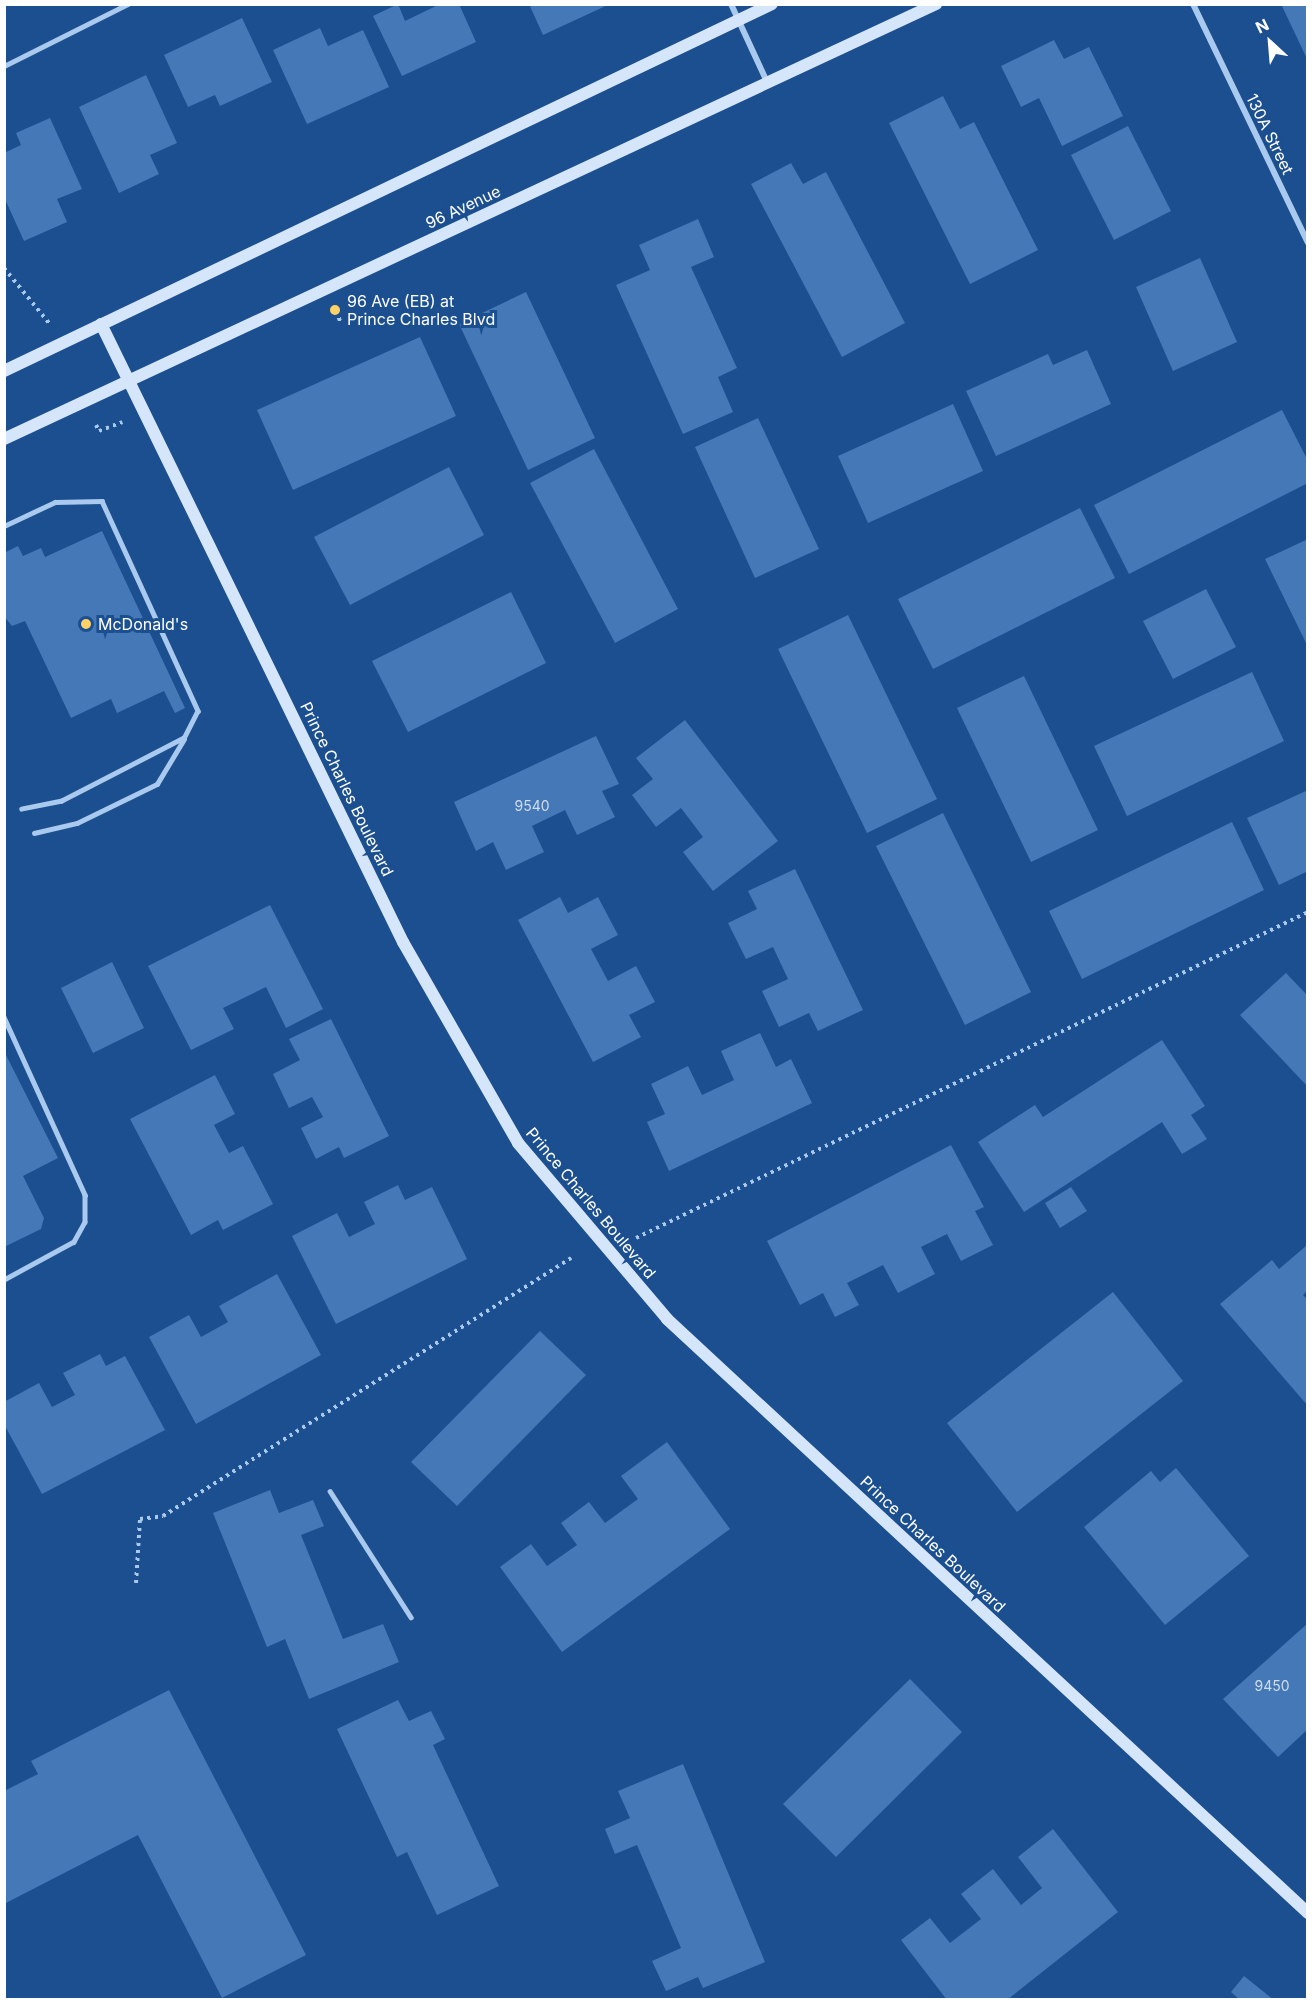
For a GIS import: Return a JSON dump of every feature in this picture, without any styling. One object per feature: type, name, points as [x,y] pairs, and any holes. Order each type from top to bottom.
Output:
[{"type":"street","points":[[731,4],[767,83]]},
{"type":"street","points":[[4,371],[772,4]]},
{"type":"street","name":"96 Avenue","points":[[4,439],[936,4]]},
{"type":"street","name":"130A Street","points":[[1193,4],[1308,243]]},
{"type":"street","name":"Prince Charles Boulevard","points":[[101,324],[403,942],[518,1143],[667,1319],[1308,1913]]},
{"type":"lane","points":[[4,66],[128,4]]},
{"type":"lane","points":[[4,526],[55,502],[102,501],[198,711],[157,784],[77,823],[34,833]]},
{"type":"lane","points":[[22,809],[62,801],[184,738]]},
{"type":"lane","points":[[4,1017],[85,1195],[85,1222],[74,1242],[4,1280]]},
{"type":"lane","points":[[330,1491],[411,1617]]},
{"type":"path","points":[[4,268],[42,308]]},
{"type":"path","points":[[335,310],[340,321]]},
{"type":"path","points":[[636,1238],[1308,912]]},
{"type":"path","points":[[136,1583],[140,1519],[163,1516],[571,1258]]},
{"type":"building","points":[[398,4],[405,21],[440,4],[459,4],[476,42],[402,76],[373,16]]},
{"type":"building","points":[[529,4],[610,4],[543,35]]},
{"type":"building","points":[[1281,4],[1308,4],[1308,61]]},
{"type":"building","points":[[242,18],[272,82],[220,106],[215,95],[188,107],[164,55]]},
{"type":"building","points":[[320,28],[328,46],[363,30],[389,87],[307,124],[273,50]]},
{"type":"building","points":[[1054,40],[1064,59],[1089,47],[1123,116],[1062,146],[1039,98],[1021,107],[1001,66]]},
{"type":"building","points":[[146,75],[177,143],[150,155],[159,174],[119,193],[79,107]]},
{"type":"building","points":[[943,96],[960,129],[974,122],[1038,250],[970,284],[889,123]]},
{"type":"building","points":[[50,118],[82,189],[57,199],[67,222],[24,241],[4,197],[4,153],[21,145],[16,133]]},
{"type":"building","points":[[1128,126],[1171,211],[1114,240],[1071,155]]},
{"type":"building","points":[[791,163],[803,184],[826,172],[905,323],[842,357],[751,184]]},
{"type":"building","points":[[698,219],[714,257],[691,267],[737,368],[718,377],[733,412],[683,434],[616,285],[650,270],[639,245]]},
{"type":"building","points":[[1200,258],[1237,342],[1173,371],[1136,287]]},
{"type":"building","points":[[526,292],[595,438],[528,470],[459,324]]},
{"type":"building","points":[[420,337],[456,416],[293,490],[257,410]]},
{"type":"building","points":[[1087,350],[1111,404],[996,456],[966,391],[1048,354],[1053,365]]},
{"type":"building","points":[[953,404],[983,471],[868,523],[838,456]]},
{"type":"building","points":[[1282,410],[1308,461],[1308,483],[1129,574],[1094,505]]},
{"type":"building","points":[[758,418],[819,549],[755,578],[695,447]]},
{"type":"building","points":[[594,449],[678,609],[615,643],[530,483]]},
{"type":"building","points":[[449,467],[484,535],[350,605],[314,537]]},
{"type":"building","points":[[1080,508],[1115,578],[933,669],[898,599]]},
{"type":"building","name":"McDonald's","points":[[102,531],[185,708],[175,713],[164,691],[117,713],[111,699],[71,718],[25,621],[12,626],[4,616],[4,553],[18,546],[23,556],[41,548],[45,557]]},
{"type":"building","points":[[1308,539],[1308,647],[1265,559]]},
{"type":"building","points":[[1206,589],[1236,647],[1173,679],[1143,621]]},
{"type":"building","points":[[511,592],[546,663],[408,732],[372,661]]},
{"type":"building","points":[[848,615],[937,799],[867,833],[778,649]]},
{"type":"building","points":[[1252,672],[1284,741],[1127,816],[1094,746]]},
{"type":"building","points":[[1024,676],[1098,830],[1031,862],[957,708]]},
{"type":"building","points":[[685,720],[778,841],[713,891],[683,852],[703,837],[681,808],[656,827],[632,795],[653,779],[636,758]]},
{"type":"building","points":[[596,736],[619,784],[602,791],[615,817],[577,835],[565,810],[532,826],[544,852],[506,870],[493,842],[476,851],[454,802]]},
{"type":"building","points":[[1308,790],[1308,871],[1279,885],[1247,818]]},
{"type":"building","points":[[943,813],[1031,992],[965,1025],[876,846]]},
{"type":"building","points":[[1232,822],[1264,890],[1082,979],[1049,911]]},
{"type":"building","points":[[795,869],[863,1010],[818,1031],[809,1013],[779,1027],[762,991],[788,979],[773,947],[746,959],[728,923],[757,909],[748,891]]},
{"type":"building","points":[[560,897],[568,913],[598,897],[618,935],[591,949],[608,981],[636,966],[655,1002],[629,1015],[641,1037],[593,1062],[518,920]]},
{"type":"building","points":[[270,905],[323,1009],[286,1028],[266,987],[223,1008],[234,1029],[191,1050],[148,966]]},
{"type":"building","points":[[112,962],[144,1028],[93,1053],[61,988]]},
{"type":"building","points":[[1286,973],[1308,996],[1308,1087],[1240,1015]]},
{"type":"building","points":[[331,1019],[389,1136],[344,1158],[339,1147],[316,1159],[301,1128],[323,1117],[312,1097],[289,1108],[273,1074],[300,1060],[289,1039]]},
{"type":"building","points":[[760,1033],[776,1067],[791,1059],[812,1103],[669,1171],[647,1122],[665,1114],[651,1084],[688,1066],[702,1095],[734,1080],[721,1051]]},
{"type":"building","points":[[1162,1040],[1205,1106],[1191,1115],[1207,1139],[1182,1154],[1162,1122],[1024,1212],[978,1142],[1035,1105],[1043,1117]]},
{"type":"building","points":[[4,1051],[58,1158],[23,1176],[44,1218],[41,1229],[4,1247]]},
{"type":"building","points":[[215,1075],[235,1114],[214,1125],[229,1153],[243,1146],[273,1204],[223,1230],[218,1220],[191,1235],[130,1119]]},
{"type":"building","points":[[951,1145],[984,1207],[975,1211],[993,1245],[961,1261],[947,1234],[921,1247],[935,1274],[898,1293],[883,1265],[847,1283],[859,1305],[835,1317],[823,1293],[800,1305],[767,1241]]},
{"type":"building","points":[[398,1185],[405,1200],[432,1187],[467,1259],[336,1324],[292,1236],[337,1213],[349,1237],[375,1224],[364,1202]]},
{"type":"building","points":[[1071,1187],[1087,1211],[1060,1228],[1045,1203]]},
{"type":"building","points":[[1306,1246],[1308,1290],[1303,1295],[1308,1300],[1308,1406],[1220,1304],[1272,1260],[1279,1269]]},
{"type":"building","points":[[277,1274],[321,1355],[196,1424],[149,1337],[189,1315],[201,1337],[228,1322],[219,1306]]},
{"type":"building","points":[[1113,1292],[1183,1381],[1017,1512],[947,1423]]},
{"type":"building","points":[[540,1331],[586,1375],[457,1506],[411,1462]]},
{"type":"building","points":[[100,1354],[106,1366],[125,1356],[165,1430],[42,1494],[4,1424],[4,1402],[39,1383],[52,1407],[75,1395],[63,1373]]},
{"type":"building","points":[[667,1442],[730,1529],[562,1652],[500,1567],[531,1544],[547,1566],[577,1545],[561,1523],[589,1502],[605,1523],[638,1499],[621,1476]]},
{"type":"building","points":[[1176,1468],[1249,1556],[1165,1625],[1084,1527],[1151,1471],[1160,1482]]},
{"type":"building","points":[[270,1490],[279,1513],[313,1500],[324,1526],[301,1535],[343,1639],[383,1624],[399,1662],[309,1699],[285,1639],[267,1647],[213,1513]]},
{"type":"building","points":[[1308,1623],[1308,1729],[1278,1757],[1223,1699]]},
{"type":"building","points":[[910,1679],[962,1732],[836,1857],[783,1804]]},
{"type":"building","points":[[169,1690],[306,1955],[222,1998],[138,1835],[4,1904],[4,1791],[38,1774],[31,1761]]},
{"type":"building","points":[[398,1700],[409,1721],[431,1711],[445,1739],[433,1745],[499,1886],[437,1915],[407,1852],[397,1857],[337,1729]]},
{"type":"building","points":[[683,1764],[765,1962],[703,1988],[698,1977],[666,1991],[652,1961],[681,1948],[637,1845],[615,1854],[605,1829],[630,1818],[618,1791]]},
{"type":"building","points":[[1053,1829],[1118,1912],[1007,2000],[947,2000],[901,1940],[930,1918],[950,1943],[981,1919],[961,1894],[993,1869],[1021,1905],[1042,1888],[1018,1857]]},
{"type":"building","points":[[1244,1976],[1274,2000],[1240,2000],[1231,1992]]},
{"type":"place","name":"96 Ave (EB) at Prince Charles Blvd","points":[[335,310]]},
{"type":"place","name":"McDonald's","points":[[86,624]]}]
